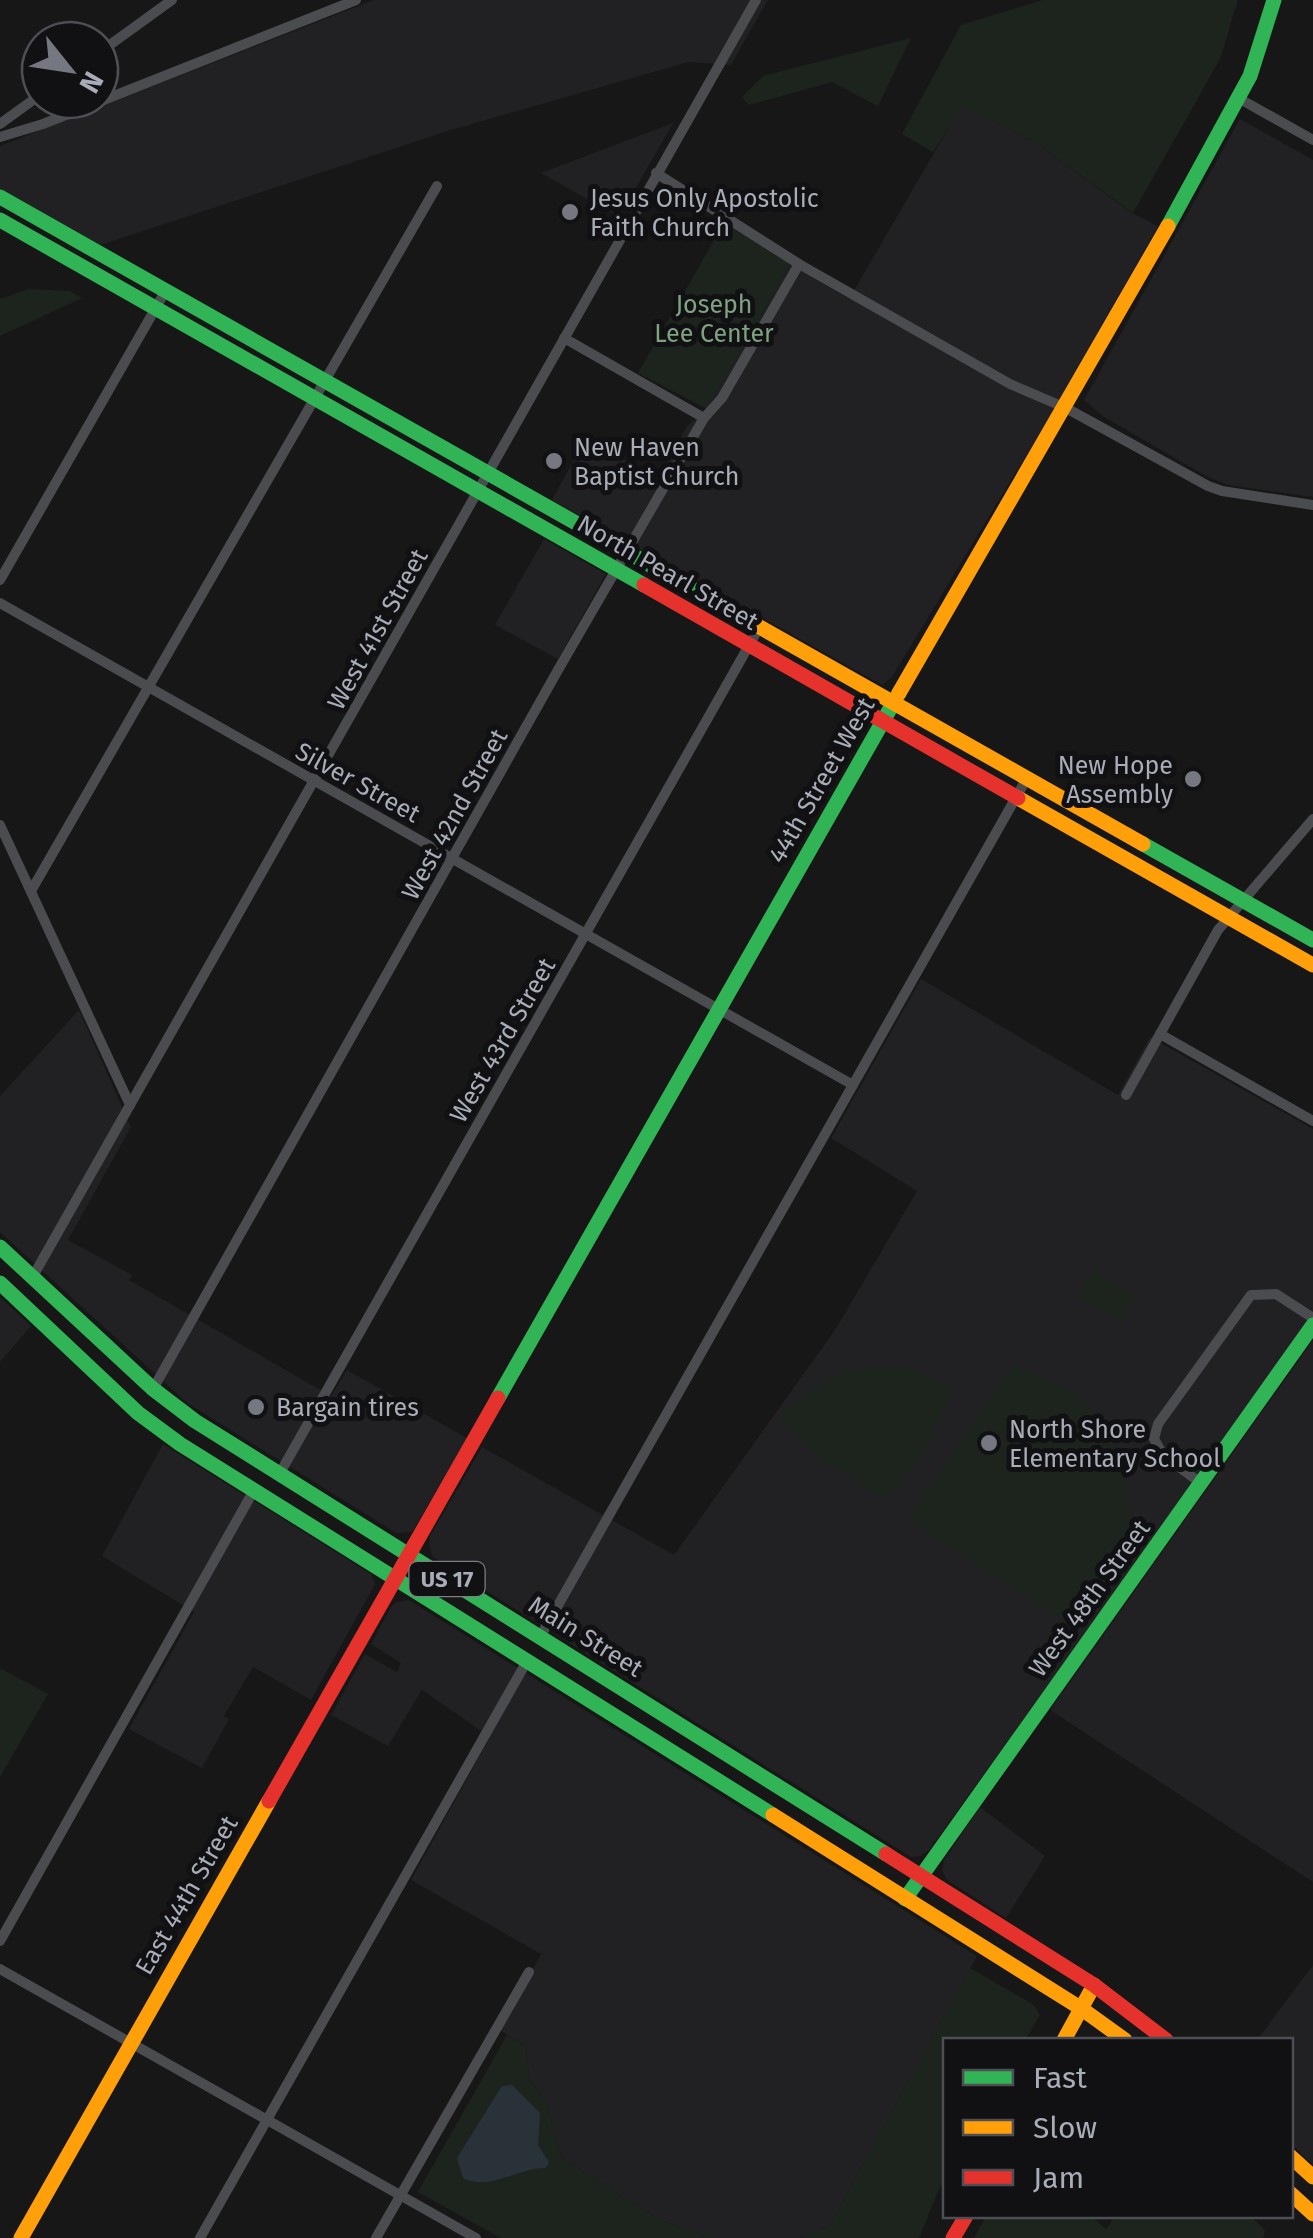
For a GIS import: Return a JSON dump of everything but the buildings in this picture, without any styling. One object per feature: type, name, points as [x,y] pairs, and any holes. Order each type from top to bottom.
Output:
[{"type":"street","points":[[120,38],[172,0]]},
{"type":"street","points":[[0,137],[43,124],[356,0]]},
{"type":"street","name":"West 41st Street","points":[[32,1278],[756,0]]},
{"type":"street","name":"44th Street West","points":[[395,1578],[1240,99],[1274,0]]},
{"type":"street","points":[[1240,99],[1313,140]]},
{"type":"street","points":[[656,173],[799,264],[1010,384],[1066,408],[1208,486],[1313,505]]},
{"type":"street","points":[[31,891],[437,186]]},
{"type":"street","name":"North Pearl Street","points":[[0,197],[1313,940]]},
{"type":"street","name":"North Pearl Street","points":[[0,220],[1313,966]]},
{"type":"street","name":"West 42nd Street","points":[[153,1388],[704,418],[722,398],[799,264]]},
{"type":"street","points":[[0,580],[166,290]]},
{"type":"street","points":[[564,338],[704,418]]},
{"type":"street","name":"Silver Street","points":[[0,603],[852,1085]]},
{"type":"street","name":"West 43rd Street","points":[[280,1473],[760,626]]},
{"type":"street","points":[[540,1637],[1026,778]]},
{"type":"street","points":[[1126,1094],[1218,930],[1313,818]]},
{"type":"street","points":[[0,825],[130,1105]]},
{"type":"street","points":[[1160,1034],[1313,1122]]},
{"type":"street","name":"Main Street","points":[[0,1247],[153,1388],[195,1421],[1094,1985],[1164,2038]]},
{"type":"street","points":[[0,1264],[12,1274],[32,1278]]},
{"type":"street","name":"Main Street","points":[[0,1283],[138,1413],[180,1444],[1082,2009],[1121,2038]]},
{"type":"street","points":[[1202,1484],[1163,1455],[1154,1439],[1158,1424],[1251,1295],[1276,1294],[1313,1322]]},
{"type":"street","name":"West 48th Street","points":[[905,1899],[1313,1322]]},
{"type":"street","points":[[0,1941],[254,1490]]},
{"type":"street","name":"East 44th Street","points":[[22,2238],[395,1578]]},
{"type":"street","points":[[200,2238],[527,1661]]},
{"type":"street","points":[[0,1969],[476,2238]]},
{"type":"street","points":[[376,2238],[529,1972]]},
{"type":"street","points":[[1065,2038],[1094,1985]]},
{"type":"street","points":[[1293,2159],[1313,2177]]},
{"type":"street","points":[[1293,2196],[1313,2214]]},
{"type":"shaded area","points":[[374,0],[768,0],[731,65],[688,62],[451,130],[100,245],[0,191],[0,146],[67,120],[120,120],[120,99]]},
{"type":"shaded area","points":[[962,105],[1034,142],[1132,213],[1158,226],[1051,414],[892,677],[882,685],[552,500],[586,438],[658,479],[687,426],[707,409],[790,264],[849,299]]},
{"type":"shaded area","points":[[1240,119],[1313,160],[1313,497],[1228,485],[1206,476],[1104,417],[1084,400]]},
{"type":"shaded area","points":[[673,123],[619,217],[541,173]]},
{"type":"shaded area","points":[[544,539],[606,574],[558,659],[495,625]]},
{"type":"shaded area","name":"North Shore Elementary School","points":[[921,979],[1118,1095],[1150,1037],[1313,1129],[1313,1317],[929,1850],[911,1857],[432,1556],[429,1545],[430,1536],[482,1447],[674,1555],[835,1330],[917,1191],[831,1138]]},
{"type":"shaded area","points":[[79,1010],[131,1127],[68,1240],[132,1275],[129,1280],[331,1396],[347,1370],[467,1438],[412,1532],[396,1533],[186,1402],[0,1232],[0,1096]]},
{"type":"shaded area","points":[[0,1297],[31,1326],[0,1362]]},
{"type":"shaded area","points":[[1313,1340],[1313,1882],[1050,1710]]},
{"type":"shaded area","points":[[163,1444],[371,1574],[375,1584],[311,1700],[253,1667],[224,1716],[229,1719],[202,1768],[129,1729],[194,1612],[102,1556]]},
{"type":"shaded area","points":[[409,1600],[977,1956],[830,2225],[799,2238],[711,2238],[660,2220],[562,2158],[545,2100],[529,2079],[526,2046],[500,2030],[541,1954],[411,1880],[490,1737],[422,1690],[388,1746],[331,1715],[365,1654],[397,1672],[401,1663],[371,1644],[391,1607]]},
{"type":"shaded area","points":[[980,1807],[1045,1856],[1006,1918],[947,1880],[942,1870],[944,1860]]},
{"type":"shaded area","points":[[1313,1965],[1313,2165],[1293,2146],[1293,2038],[1258,2038]]},
{"type":"shaded area","points":[[512,2085],[540,2113],[538,2145],[549,2162],[546,2168],[494,2181],[473,2182],[463,2178],[457,2158],[502,2086]]},
{"type":"green space","points":[[1043,0],[1238,0],[1220,59],[1133,213],[1034,142],[963,106],[933,152],[902,134],[961,25]]},
{"type":"green space","points":[[911,38],[878,106],[832,82],[749,105],[742,97],[763,76]]},
{"type":"green space","name":"Joseph Lee Center","points":[[724,223],[790,264],[707,409],[638,373]]},
{"type":"green space","points":[[29,289],[70,291],[82,298],[0,336],[0,299]]},
{"type":"green space","points":[[1093,1271],[1136,1295],[1121,1321],[1078,1297]]},
{"type":"green space","points":[[1014,1365],[1082,1396],[1120,1455],[1133,1524],[1094,1600],[1065,1621],[915,1525],[911,1513]]},
{"type":"green space","points":[[853,1369],[912,1369],[952,1390],[927,1448],[890,1494],[879,1496],[822,1459],[778,1418],[818,1385]]},
{"type":"green space","points":[[0,1668],[48,1694],[0,1777]]},
{"type":"green space","points":[[970,1968],[1034,2005],[1040,2015],[1026,2038],[943,2038],[943,2180],[919,2238],[799,2238],[830,2225]]},
{"type":"green space","points":[[507,2035],[526,2046],[529,2079],[545,2100],[562,2158],[660,2220],[712,2238],[501,2238],[418,2192]]},
{"type":"green space","points":[[985,2218],[1093,2218],[1106,2229],[1114,2218],[1252,2218],[1265,2230],[1263,2238],[974,2238]]},
{"type":"traffic: fast","points":[[1168,226],[1250,76],[1274,0]]},
{"type":"traffic: fast","points":[[0,197],[742,617]]},
{"type":"traffic: fast","points":[[0,220],[644,585]]},
{"type":"traffic: fast","points":[[498,1398],[899,693]]},
{"type":"traffic: fast","points":[[1143,844],[1313,940]]},
{"type":"traffic: fast","points":[[0,1247],[153,1389],[195,1421],[886,1854]]},
{"type":"traffic: fast","points":[[0,1283],[138,1413],[180,1444],[773,1815]]},
{"type":"traffic: fast","points":[[905,1899],[1313,1325]]},
{"type":"traffic: slow","points":[[899,693],[1168,226]]},
{"type":"traffic: slow","points":[[742,617],[1143,844]]},
{"type":"traffic: slow","points":[[1018,798],[1313,965]]},
{"type":"traffic: slow","points":[[21,2238],[269,1801]]},
{"type":"traffic: slow","points":[[773,1815],[1122,2038]]},
{"type":"traffic: slow","points":[[1065,2038],[1094,1985]]},
{"type":"traffic: slow","points":[[1293,2159],[1313,2177]]},
{"type":"traffic: slow","points":[[1293,2196],[1313,2214]]},
{"type":"traffic: jam","points":[[644,585],[1018,798]]},
{"type":"traffic: jam","points":[[269,1801],[498,1398]]},
{"type":"traffic: jam","points":[[886,1854],[1094,1985],[1163,2038]]},
{"type":"traffic: jam","points":[[953,2238],[965,2218]]},
{"type":"place","name":"Jesus Only Apostolic Faith Church","points":[[570,212]]},
{"type":"place","name":"New Haven Baptist Church","points":[[554,461]]},
{"type":"place","name":"New Hope Assembly","points":[[1193,779]]},
{"type":"place","name":"Bargain tires","points":[[256,1407]]},
{"type":"place","name":"North Shore Elementary School","points":[[989,1443]]}]
